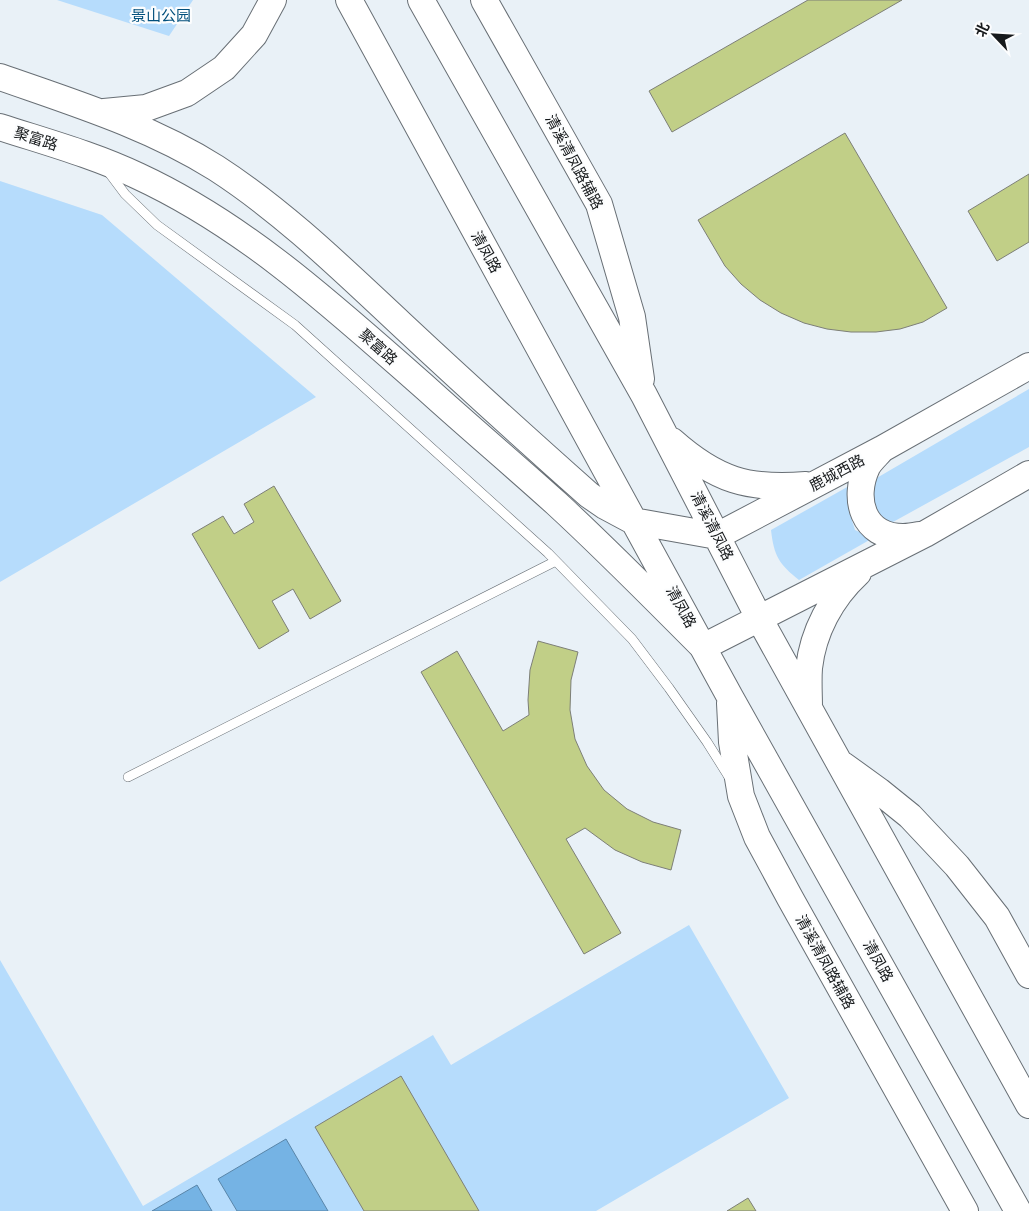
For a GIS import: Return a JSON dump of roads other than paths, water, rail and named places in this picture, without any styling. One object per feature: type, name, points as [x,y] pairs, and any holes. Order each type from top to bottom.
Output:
[{"type":"main road","points":[[102,112],[146,108],[187,92],[224,68],[254,35],[273,0]]},
{"type":"main road","name":"清凤路","points":[[349,0],[730,698],[1018,1211]]},
{"type":"main road","points":[[420,0],[644,395]]},
{"type":"main road","name":"清溪清凤路辅路","points":[[484,0],[599,204],[632,316],[644,395]]},
{"type":"main road","points":[[0,77],[102,112],[153,133],[215,168],[266,203],[346,273],[496,412],[605,506],[633,521],[717,536]]},
{"type":"main road","name":"聚富路","points":[[0,127],[138,176],[234,230],[326,300],[556,503],[703,647]]},
{"type":"main road","name":"鹿城西路","points":[[717,536],[882,449],[1029,366]]},
{"type":"main road","name":"清溪清凤路","points":[[644,395],[809,711]]},
{"type":"main road","points":[[665,434],[688,455],[713,472],[745,484],[777,487],[816,484]]},
{"type":"main road","points":[[882,449],[867,466],[861,486],[860,507],[869,523],[885,534],[903,537],[925,534]]},
{"type":"main road","points":[[703,647],[925,534],[1029,474]]},
{"type":"main road","points":[[870,561],[844,587],[819,626],[809,668],[809,711],[1029,1105]]},
{"type":"main road","name":"清溪清凤路辅路","points":[[730,698],[732,742],[741,796],[757,837],[965,1211]]},
{"type":"main road","points":[[837,761],[880,791],[910,816],[957,866],[997,917],[1029,975]]},
{"type":"lane","points":[[102,162],[125,194],[157,225],[295,325],[556,561],[632,639],[670,688],[741,796]]},
{"type":"lane","points":[[128,777],[556,561]]},
{"type":"park label","name":"景山公园","points":[[161,16]]}]
